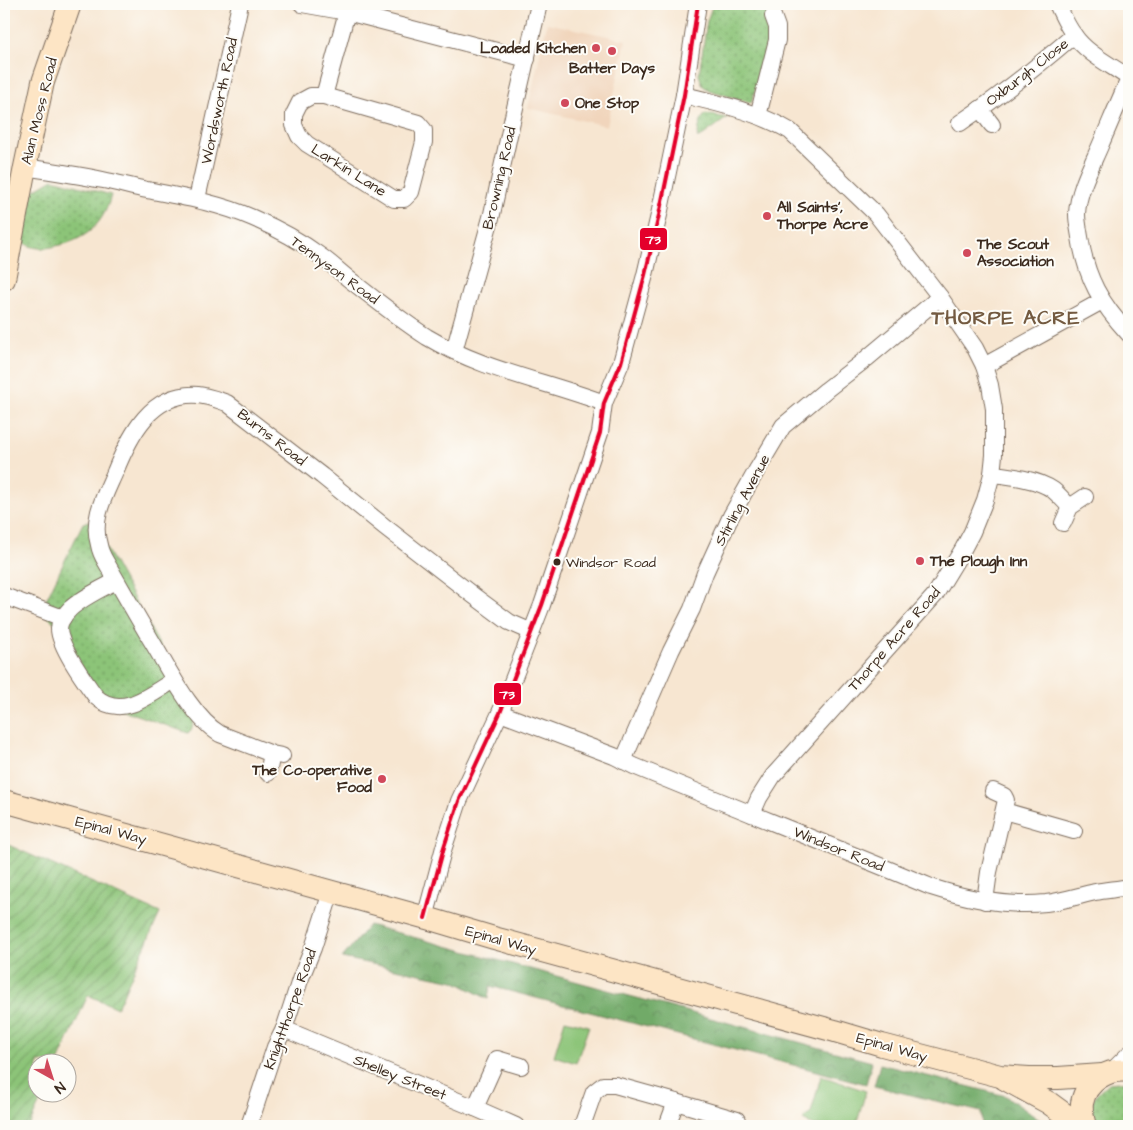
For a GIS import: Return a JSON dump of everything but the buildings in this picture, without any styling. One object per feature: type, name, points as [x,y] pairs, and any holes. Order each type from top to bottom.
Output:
[{"type":"street","name":"Alan Moss Road","points":[[4,279],[24,167],[43,82],[70,4]]},
{"type":"street","name":"Wordsworth Road","points":[[197,199],[240,4]]},
{"type":"street","points":[[302,4],[348,8],[527,59]]},
{"type":"street","name":"Browning Road","points":[[454,351],[492,214],[539,4]]},
{"type":"street","points":[[425,918],[444,847],[459,801],[500,713],[532,632],[600,433],[604,403],[620,363],[645,276],[684,95],[698,4]]},
{"type":"street","points":[[1057,4],[1074,35],[1084,46],[1094,55],[1129,78],[1091,165],[1081,193],[1078,214],[1082,252],[1091,279],[1102,301],[1129,334]]},
{"type":"street","points":[[324,96],[348,8]]},
{"type":"street","points":[[758,116],[777,40],[773,16]]},
{"type":"street","name":"Oxburgh Close","points":[[960,123],[980,110],[1074,35]]},
{"type":"street","name":"Thorpe Acre Road","points":[[684,95],[758,116],[790,130],[876,214],[964,330],[984,366],[990,385],[994,409],[992,474],[985,500],[963,549],[935,595],[773,776],[759,798],[752,814]]},
{"type":"street","name":"Larkin Lane","points":[[311,96],[324,96],[418,123],[424,130],[424,142],[411,192],[404,198],[394,199],[307,144],[299,136],[294,125],[294,114],[300,102],[311,96]]},
{"type":"street","name":"Oxburgh Close","points":[[980,110],[992,125]]},
{"type":"street","name":"Tennyson Road","points":[[24,167],[104,180],[197,199],[234,210],[300,242],[320,255],[403,321],[454,351],[502,370],[604,403]]},
{"type":"street","name":"Stirling Avenue","points":[[623,761],[732,516],[783,426],[940,297]]},
{"type":"street","points":[[984,366],[1102,301]]},
{"type":"street","name":"Burns Road","points":[[268,773],[277,755],[212,730],[196,713],[174,680],[116,580],[98,544],[97,519],[124,450],[137,427],[157,406],[182,396],[198,395],[210,397],[227,404],[474,596],[509,622],[532,632]]},
{"type":"street","points":[[992,474],[1014,476],[1052,489],[1070,507]]},
{"type":"street","points":[[1063,523],[1070,507],[1084,497]]},
{"type":"street","points":[[116,580],[68,610],[59,628],[65,648],[96,697],[102,703],[113,706],[136,703],[174,680]]},
{"type":"street","points":[[4,596],[63,618]]},
{"type":"street","name":"Windsor Road","points":[[500,713],[819,840],[931,887],[974,899],[1010,904],[1048,903],[1094,892],[1129,887]]},
{"type":"street","points":[[985,901],[1003,798],[1074,831]]},
{"type":"street","name":"Epinal Way","points":[[4,801],[504,941],[1000,1076],[1058,1078],[1115,1072]]},
{"type":"street","name":"Knightthorpe Road","points":[[249,1126],[275,1047],[284,1029],[332,892]]},
{"type":"street","name":"Shelley Street","points":[[284,1029],[516,1126]]},
{"type":"street","points":[[1084,1126],[1082,1103],[1092,1082],[1115,1072],[1129,1054]]},
{"type":"street","points":[[475,1108],[497,1059],[521,1066]]},
{"type":"street","name":"Epinal Way","points":[[1000,1076],[1049,1103],[1075,1122],[1084,1126]]},
{"type":"street","points":[[582,1126],[594,1092],[603,1085],[615,1084],[737,1120]]},
{"type":"street","points":[[667,1126],[676,1102]]},
{"type":"shaded area","points":[[547,23],[626,40],[607,126],[528,108]]},
{"type":"green space","points":[[713,4],[785,4],[785,8],[768,21],[772,30],[768,51],[751,103],[709,90],[703,86],[699,75],[707,21]]},
{"type":"green space","points":[[706,114],[727,118],[697,138],[701,122]]},
{"type":"green space","points":[[53,179],[111,195],[104,214],[85,235],[67,243],[36,248],[18,240],[33,191]]},
{"type":"green space","points":[[97,519],[97,532],[197,713],[191,730],[188,733],[102,703],[59,627],[41,610],[83,523]]},
{"type":"green space","points":[[4,843],[160,913],[117,1008],[88,995],[62,1052],[28,1052],[28,1102],[40,1102],[29,1126],[4,1126]]},
{"type":"green space","points":[[369,925],[872,1062],[866,1084],[490,986],[488,999],[454,981],[342,958]]},
{"type":"green space","points":[[565,1020],[589,1026],[576,1063],[554,1056]]},
{"type":"green space","points":[[880,1064],[1006,1096],[1048,1126],[982,1126],[981,1112],[874,1086]]},
{"type":"green space","points":[[821,1076],[866,1091],[856,1126],[814,1126],[803,1120],[811,1113]]},
{"type":"green space","points":[[1129,1081],[1129,1126],[1096,1126],[1091,1106],[1094,1097],[1109,1083]]},
{"type":"transit line","name":"73","points":[[425,918],[444,847],[459,801],[500,713],[542,605],[600,433],[604,403],[621,363],[659,215],[684,95],[698,4]]},
{"type":"place","name":"Loaded Kitchen","points":[[596,48]]},
{"type":"place","name":"Batter Days","points":[[612,51]]},
{"type":"place","name":"One Stop","points":[[565,103]]},
{"type":"place","name":"All Saints', Thorpe Acre","points":[[767,216]]},
{"type":"place","name":"The Scout Association","points":[[967,253]]},
{"type":"place","name":"The Plough Inn","points":[[920,561]]},
{"type":"place","name":"Windsor Road","points":[[557,562]]},
{"type":"place","name":"The Co-operative Food","points":[[382,779]]},
{"type":"district","name":"THORPE ACRE","points":[[1006,317]]}]
